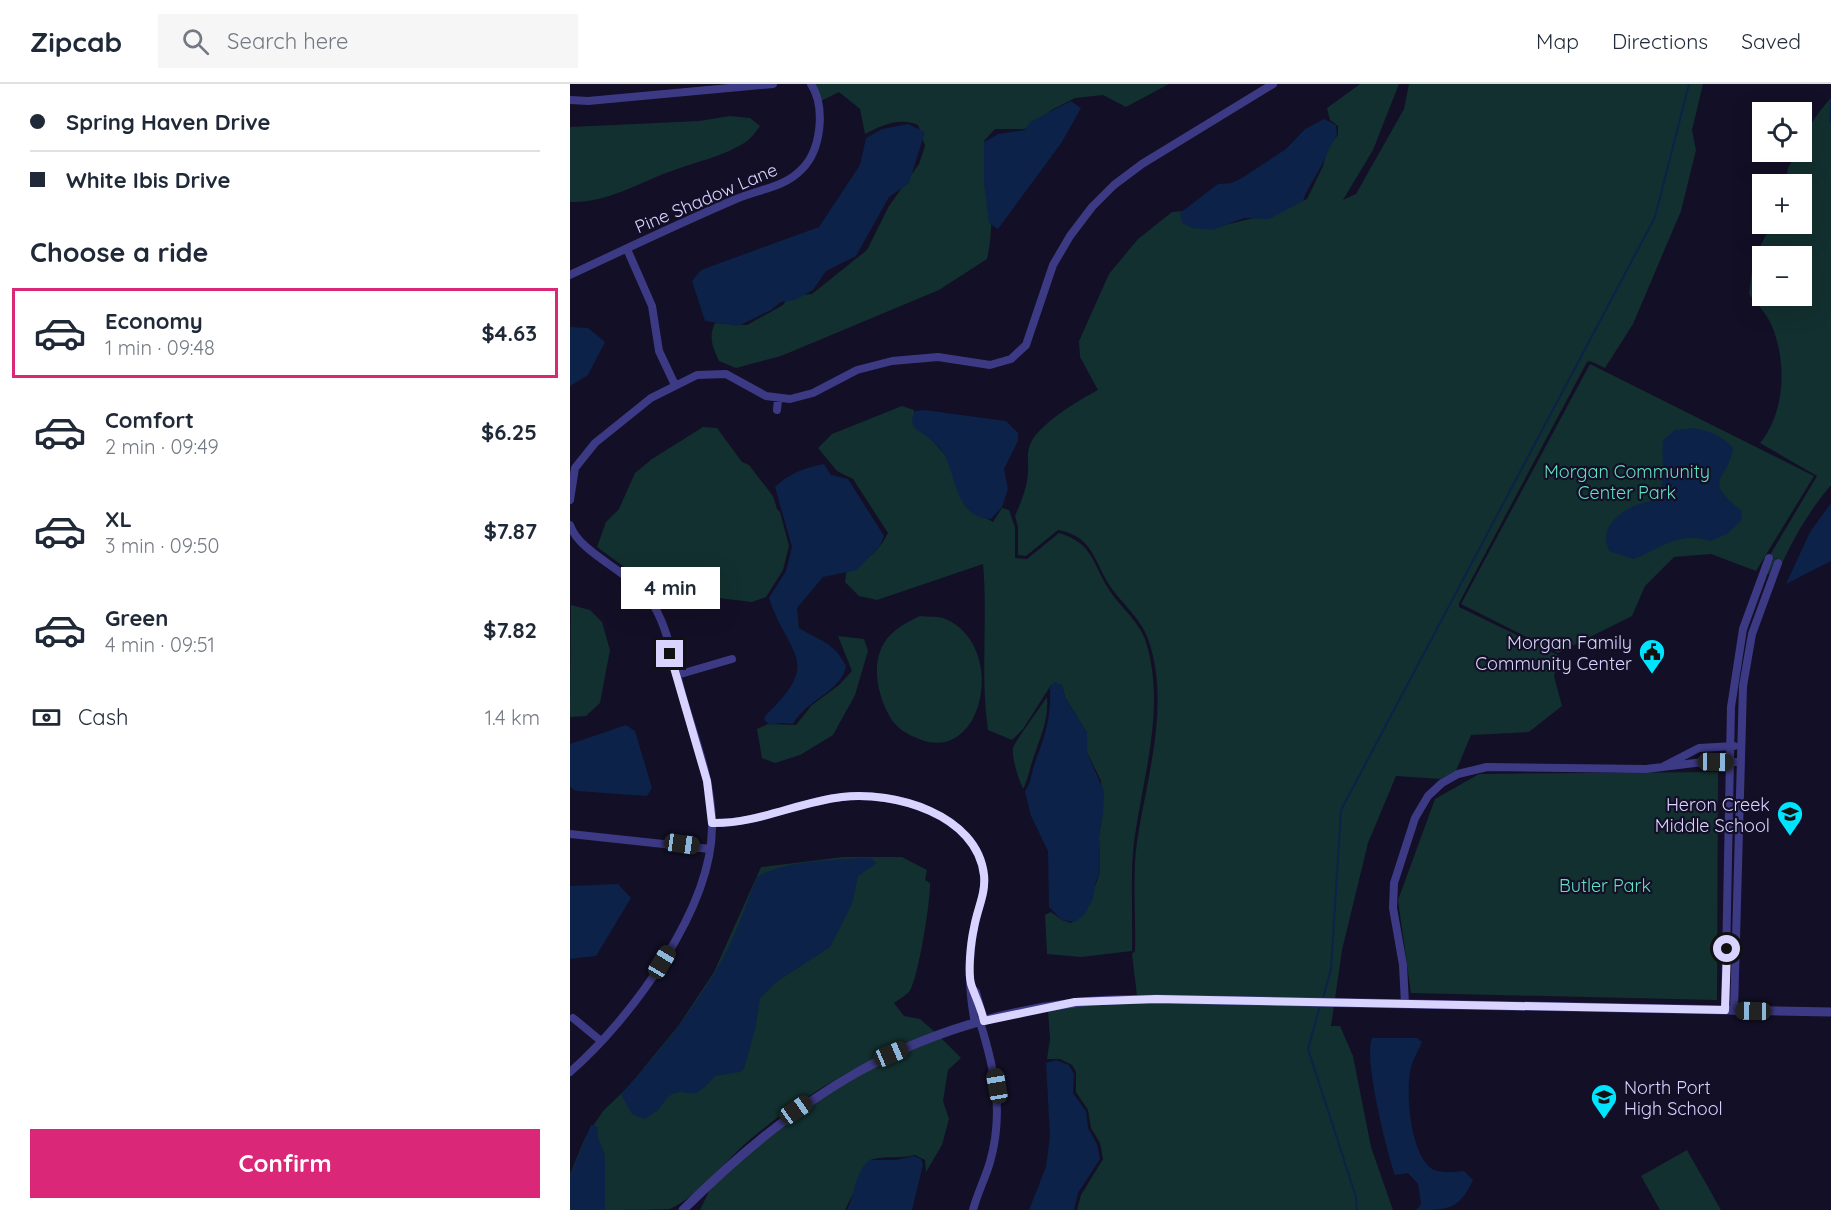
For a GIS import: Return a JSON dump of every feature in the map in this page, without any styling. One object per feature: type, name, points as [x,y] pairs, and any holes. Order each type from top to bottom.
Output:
[{"type":"street","points":[[570,100],[588,101],[773,84]]},
{"type":"street","name":"Pine Shadow Lane","points":[[570,275],[735,199],[781,184],[801,171],[814,152],[819,132],[817,99],[811,84]]},
{"type":"street","points":[[570,500],[575,468],[588,450],[634,410],[675,385],[697,375],[720,373],[733,376],[760,393],[778,399],[803,397],[857,370],[892,360],[938,357],[990,365],[1015,356],[1027,342],[1053,264],[1077,225],[1097,202],[1142,164],[1273,84]]},
{"type":"street","points":[[570,106],[588,101]]},
{"type":"street","points":[[627,249],[652,306],[657,346],[675,385]]},
{"type":"street","points":[[777,410],[778,399]]},
{"type":"street","points":[[570,525],[582,544],[630,578],[651,601],[661,622],[707,781],[712,823],[710,849],[698,892],[671,948],[647,984],[601,1041],[570,1072]]},
{"type":"street","points":[[1730,1010],[1729,746],[1731,707],[1737,658],[1760,580],[1769,558]]},
{"type":"street","points":[[1730,1010],[1739,746],[1747,659],[1769,583],[1778,563]]},
{"type":"street","points":[[677,675],[732,659]]},
{"type":"street","points":[[1657,769],[1692,750],[1739,746]]},
{"type":"street","points":[[1405,1004],[1402,965],[1393,908],[1394,883],[1415,818],[1435,789],[1458,774],[1487,767],[1657,769],[1703,762],[1739,762]]},
{"type":"street","points":[[712,823],[738,822],[830,799],[861,796],[903,803],[952,822],[976,849],[984,875],[983,897],[972,944],[972,988],[970,992],[997,1086],[998,1118],[990,1164],[973,1210]]},
{"type":"street","points":[[570,834],[710,849]]},
{"type":"street","points":[[684,1210],[754,1141],[830,1087],[900,1050],[980,1022],[1075,1002],[1156,999],[1831,1012]]},
{"type":"street","points":[[573,1018],[601,1041]]},
{"type":"green space","points":[[810,84],[1169,84],[1126,107],[1103,95],[1075,98],[1050,111],[1033,127],[995,129],[984,141],[991,215],[987,259],[939,290],[781,356],[736,368],[719,361],[712,338],[715,323],[747,325],[783,305],[789,296],[812,294],[867,250],[889,206],[919,164],[925,146],[918,125],[911,123],[891,123],[865,134],[860,109],[839,92],[817,103]]},
{"type":"green space","points":[[1360,84],[1399,84],[1373,150],[1343,200],[1356,194],[1404,109],[1409,84],[1703,84],[1692,130],[1696,150],[1681,211],[1633,324],[1605,368],[1590,361],[1587,362],[1459,603],[1459,607],[1560,656],[1554,676],[1562,706],[1529,732],[1471,735],[1456,771],[1440,779],[1396,776],[1368,843],[1342,950],[1335,999],[1137,996],[1132,954],[1135,951],[1135,869],[1137,842],[1155,740],[1157,689],[1155,664],[1145,631],[1108,583],[1090,549],[1078,537],[1058,530],[1026,556],[1018,555],[1018,527],[1015,516],[1026,484],[1029,448],[1034,437],[1050,421],[1098,390],[1080,357],[1079,341],[1109,274],[1138,239],[1172,212],[1183,211],[1221,226],[1278,212],[1307,199],[1323,166],[1328,146],[1338,135],[1338,126],[1330,120],[1327,108]]},
{"type":"green space","points":[[1831,98],[1831,485],[1800,529],[1776,578],[1782,561],[1776,558],[1769,574],[1767,573],[1774,557],[1770,555],[1817,476],[1760,443],[1775,416],[1779,401],[1781,369],[1776,338],[1771,324],[1759,306],[1812,306],[1812,246],[1761,246],[1766,234],[1812,234],[1812,174],[1787,174],[1791,162],[1812,162],[1812,124]]},
{"type":"green space","points":[[730,116],[750,118],[760,126],[747,141],[723,154],[612,195],[584,202],[570,202],[570,127],[699,121]]},
{"type":"green space","points":[[1752,270],[1752,298],[1749,294]]},
{"type":"green space","name":"Morgan Community Center Park","points":[[1590,364],[1814,476],[1756,571],[1711,554],[1674,557],[1645,586],[1632,616],[1558,653],[1461,604]]},
{"type":"green space","points":[[902,406],[914,410],[915,421],[946,456],[981,515],[993,522],[1002,508],[1009,510],[1015,527],[1015,558],[1027,559],[1059,533],[1079,542],[1090,554],[1108,588],[1138,625],[1145,639],[1151,664],[1154,715],[1134,842],[1132,951],[1081,957],[1047,954],[1045,915],[1051,912],[1071,923],[1086,910],[1100,873],[1099,836],[1103,812],[1101,781],[1087,752],[1087,733],[1065,697],[1062,685],[1051,685],[1023,729],[1012,740],[988,730],[983,564],[877,600],[859,596],[845,582],[847,568],[871,555],[888,533],[853,479],[837,471],[818,448],[832,434]]},
{"type":"green space","points":[[703,427],[717,428],[742,462],[749,465],[773,496],[780,512],[789,546],[783,570],[766,597],[752,602],[702,596],[662,602],[631,572],[597,547],[606,522],[619,509],[635,473],[652,459]]},
{"type":"green space","points":[[571,605],[590,610],[602,622],[610,650],[600,703],[586,716],[570,717]]},
{"type":"green space","points":[[920,616],[943,618],[964,631],[976,651],[982,674],[980,698],[973,719],[959,735],[941,743],[919,739],[899,728],[885,707],[878,684],[878,660],[887,639],[896,630]]},
{"type":"green space","points":[[838,636],[864,639],[868,651],[855,695],[833,735],[800,755],[775,763],[762,758],[757,729],[768,724],[796,725],[812,705],[839,685],[852,671]]},
{"type":"green space","points":[[1047,697],[1045,722],[1023,789],[1014,763],[1013,748]]},
{"type":"green space","name":"Butler Park","points":[[1718,772],[1717,1000],[1411,993],[1398,900],[1435,799],[1479,774]]},
{"type":"green space","points":[[843,857],[902,857],[927,870],[925,880],[930,883],[928,905],[916,973],[909,992],[894,1003],[904,1016],[920,1019],[935,1032],[862,1065],[795,1105],[753,1137],[693,1195],[670,1209],[570,1210],[570,1174],[585,1138],[603,1111],[628,1087],[679,1025],[714,972],[761,867]]},
{"type":"green space","points":[[1157,1002],[1334,1006],[1331,1026],[1340,1026],[1353,1056],[1371,1147],[1393,1210],[1077,1210],[1081,1195],[1103,1159],[1100,1143],[1091,1128],[1088,1110],[1076,1092],[1076,1072],[1072,1065],[1060,1059],[1047,1059],[1050,1039],[1048,1010],[1096,1004]]},
{"type":"green space","points":[[941,1038],[961,1058],[948,1070],[943,1101],[949,1119],[942,1145],[926,1172],[925,1160],[915,1155],[870,1160],[845,1210],[700,1210],[711,1187],[757,1144],[832,1090],[892,1058]]},
{"type":"green space","points":[[1687,1150],[1721,1210],[1660,1210],[1641,1176]]},
{"type":"water","points":[[1071,101],[1081,108],[1062,142],[998,229],[989,223],[984,184],[984,142],[998,134],[1025,130],[1030,122]]},
{"type":"water","points":[[1324,119],[1336,125],[1337,135],[1303,201],[1269,219],[1244,218],[1213,230],[1192,228],[1182,223],[1180,213],[1218,184],[1231,183],[1242,178],[1286,149],[1305,129]]},
{"type":"water","points":[[908,124],[925,132],[909,183],[889,197],[856,256],[826,271],[813,290],[795,300],[781,302],[771,310],[738,326],[705,321],[692,281],[701,270],[819,227],[860,165],[866,138],[882,129]]},
{"type":"water","points":[[570,327],[588,328],[605,342],[588,375],[570,386]]},
{"type":"water","points":[[924,410],[1006,421],[1018,433],[1018,441],[1004,469],[1008,489],[1002,507],[991,519],[979,517],[963,503],[942,451],[913,426],[912,418],[915,411]]},
{"type":"water","points":[[1693,428],[1714,434],[1733,448],[1719,486],[1729,500],[1742,511],[1741,521],[1727,534],[1710,541],[1699,538],[1680,539],[1633,559],[1609,551],[1606,539],[1612,522],[1632,507],[1655,501],[1659,493],[1663,478],[1663,440],[1675,430]]},
{"type":"water","points":[[824,464],[831,475],[848,479],[884,536],[880,546],[857,570],[823,577],[797,608],[799,628],[831,646],[846,666],[838,682],[806,709],[793,724],[770,725],[764,720],[765,716],[783,697],[793,682],[797,669],[792,646],[769,598],[786,571],[792,547],[775,487],[798,472]]},
{"type":"water","points":[[1831,503],[1831,561],[1786,584],[1810,532]]},
{"type":"water","points":[[1055,682],[1062,685],[1065,697],[1087,733],[1087,752],[1104,792],[1099,836],[1100,873],[1093,899],[1084,915],[1075,922],[1062,920],[1049,907],[1048,851],[1031,816],[1025,791],[1045,733],[1050,708],[1050,687]]},
{"type":"water","points":[[626,725],[635,731],[652,788],[647,796],[576,791],[570,787],[570,744]]},
{"type":"water","points":[[871,858],[877,863],[858,876],[852,904],[830,947],[775,983],[760,999],[755,1030],[744,1069],[740,1072],[715,1076],[706,1086],[694,1093],[682,1092],[669,1096],[660,1108],[644,1119],[632,1114],[621,1094],[664,1045],[703,991],[730,945],[757,877],[794,864]]},
{"type":"water","points":[[618,884],[631,898],[596,956],[570,959],[570,886]]},
{"type":"water","points":[[1372,1038],[1417,1038],[1422,1042],[1413,1061],[1409,1078],[1411,1121],[1419,1150],[1432,1169],[1444,1172],[1464,1171],[1473,1180],[1463,1197],[1451,1206],[1436,1210],[1416,1210],[1421,1204],[1418,1184],[1408,1173],[1395,1175],[1373,1084],[1370,1048]]},
{"type":"water","points":[[1056,1060],[1069,1065],[1074,1074],[1073,1093],[1086,1111],[1088,1128],[1097,1144],[1100,1159],[1078,1193],[1074,1210],[1029,1210],[1046,1167],[1050,1136],[1046,1063]]},
{"type":"water","points":[[591,1125],[598,1127],[598,1138],[605,1155],[605,1210],[570,1210],[570,1176]]},
{"type":"water","points":[[914,1156],[921,1159],[923,1165],[912,1210],[847,1210],[860,1171],[869,1160],[896,1160]]},
{"type":"waterway","points":[[1323,998],[1331,969],[1341,810],[1655,217],[1689,84]]},
{"type":"waterway","points":[[1830,122],[1831,100]]},
{"type":"waterway","points":[[1320,1006],[1308,1049],[1356,1197],[1357,1210]]},
{"type":"place","name":"Morgan Family Community Center","points":[[1652,675]]},
{"type":"place","name":"Heron Creek Middle School","points":[[1790,837]]},
{"type":"place","name":"North Port High School","points":[[1604,1120]]},
{"type":"route","points":[[670,654],[707,781],[711,799],[712,823],[738,822],[830,799],[861,796],[903,803],[937,814],[961,829],[978,853],[984,875],[983,897],[974,930],[970,965],[972,988],[976,992],[984,1021],[1075,1002],[1156,999],[1725,1010],[1727,949]]}]
